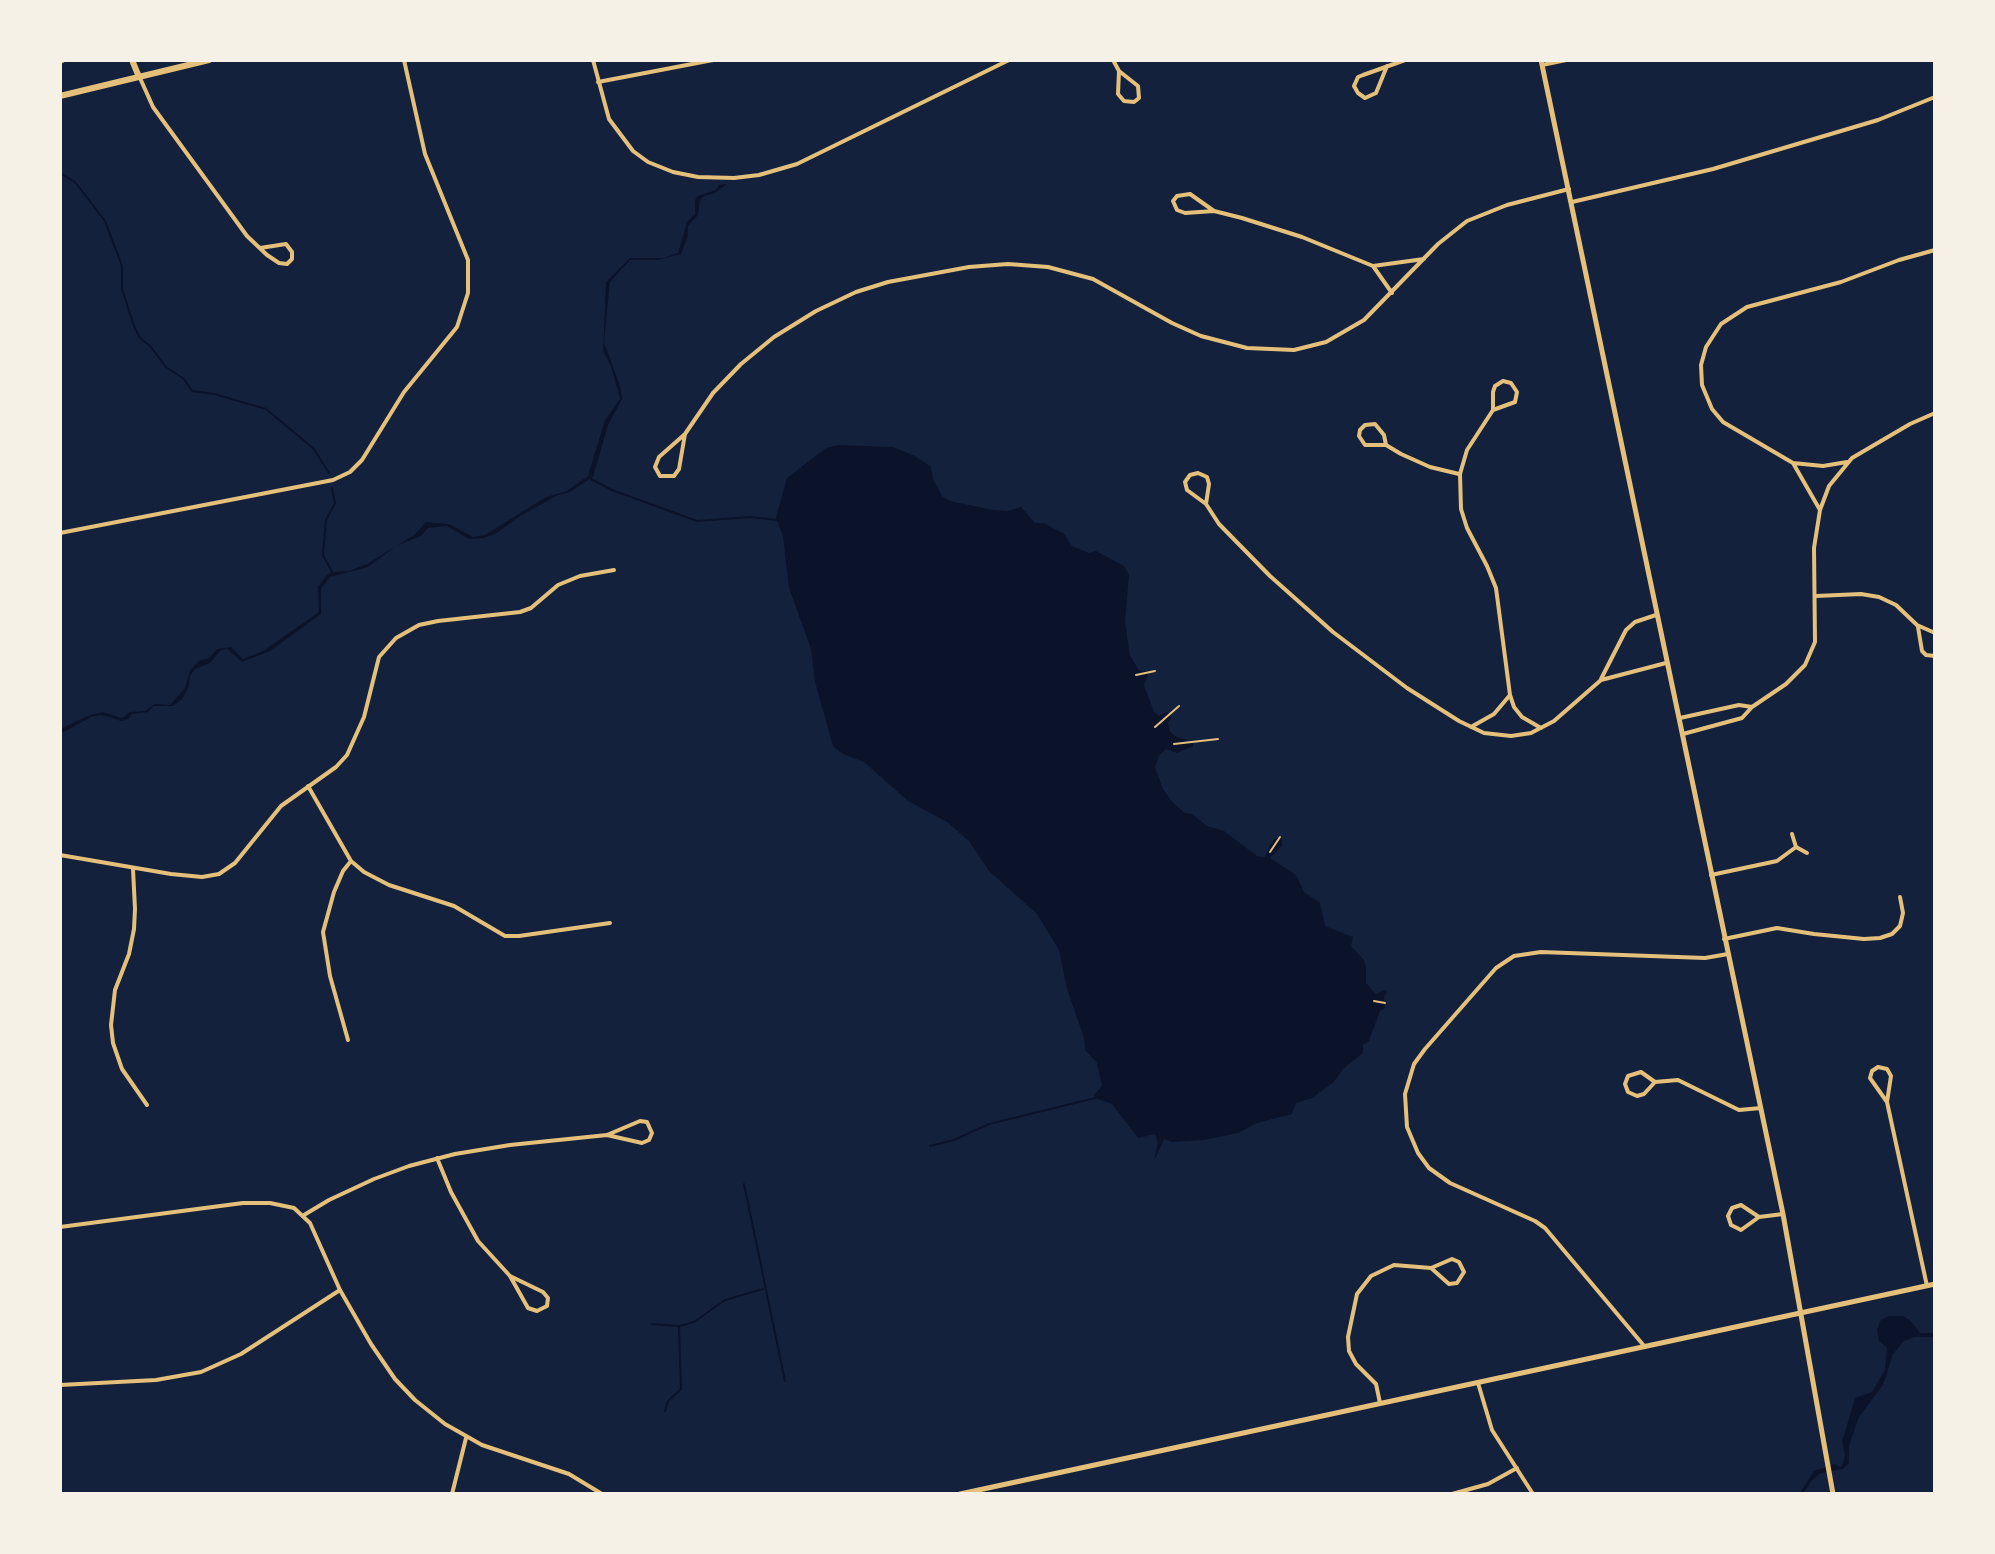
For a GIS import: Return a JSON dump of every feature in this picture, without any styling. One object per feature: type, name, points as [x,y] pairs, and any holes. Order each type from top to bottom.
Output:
[{"type":"highway","points":[[132,60],[139,77]]},
{"type":"highway","points":[[60,96],[209,60]]},
{"type":"street","points":[[60,533],[333,480],[350,472],[362,460],[404,392],[457,327],[468,293],[468,260],[425,154],[404,60]]},
{"type":"street","points":[[593,60],[604,108],[615,131],[640,157],[684,175],[734,178],[759,175],[797,164],[1009,60]]},
{"type":"street","points":[[597,83],[713,60]]},
{"type":"street","points":[[1113,60],[1119,71],[1138,86],[1139,98],[1134,102],[1124,101],[1118,94],[1119,71]]},
{"type":"street","points":[[1387,66],[1376,93],[1365,98],[1358,93],[1354,86],[1358,77],[1387,66],[1405,60]]},
{"type":"street","points":[[1566,60],[1542,62],[1783,1214],[1833,1494]]},
{"type":"street","points":[[139,77],[153,107],[240,227],[260,248],[279,263],[287,264],[292,259],[291,248],[286,244],[260,248]]},
{"type":"street","points":[[1572,202],[1713,169],[1878,120],[1935,97]]},
{"type":"street","points":[[685,434],[683,459],[677,473],[667,478],[660,476],[656,470],[657,462],[685,434],[722,382],[788,328],[856,292],[930,272],[1008,264],[1038,265],[1072,272],[1103,285],[1188,331],[1219,342],[1262,350],[1294,350],[1326,342],[1364,320],[1453,231],[1476,217],[1507,205],[1569,189]]},
{"type":"street","points":[[1214,211],[1190,194],[1177,196],[1173,201],[1177,210],[1185,213],[1214,211],[1273,227],[1373,266],[1424,259]]},
{"type":"street","points":[[1935,250],[1841,282],[1747,307],[1730,316],[1712,334],[1702,357],[1701,374],[1704,394],[1712,409],[1731,428],[1793,463],[1823,466],[1847,462],[1910,424],[1935,413]]},
{"type":"street","points":[[1373,266],[1392,293]]},
{"type":"street","points":[[1493,410],[1515,402],[1517,392],[1511,383],[1503,381],[1495,386],[1493,410],[1473,439],[1460,474],[1460,501],[1463,518],[1487,566],[1499,599],[1514,707],[1522,717],[1541,728]]},
{"type":"street","points":[[1386,445],[1384,435],[1375,424],[1365,425],[1360,430],[1359,436],[1365,445],[1386,445],[1416,462],[1460,474]]},
{"type":"street","points":[[1683,734],[1742,718],[1797,674],[1810,656],[1817,628],[1814,548],[1820,510],[1829,486],[1847,462]]},
{"type":"street","points":[[1793,463],[1820,510]]},
{"type":"street","points":[[1206,504],[1207,477],[1198,473],[1190,475],[1185,482],[1187,490],[1206,504],[1219,524],[1245,551],[1333,632],[1407,688],[1471,727],[1499,736],[1523,735],[1563,714],[1601,680],[1626,630],[1635,622],[1656,615]]},
{"type":"street","points":[[60,855],[202,877],[219,874],[235,863],[281,806],[336,767],[353,745],[364,717],[379,657],[396,638],[419,625],[438,621],[520,612],[531,608],[558,585],[580,576],[614,570]]},
{"type":"street","points":[[1816,596],[1861,594],[1879,597],[1896,605],[1917,625],[1935,633]]},
{"type":"street","points":[[1917,625],[1922,651],[1935,656]]},
{"type":"street","points":[[1601,680],[1666,663]]},
{"type":"street","points":[[1471,727],[1494,714],[1510,695]]},
{"type":"street","points":[[1679,718],[1739,705],[1752,707]]},
{"type":"street","points":[[308,786],[351,861],[389,885],[454,906],[505,936],[610,923]]},
{"type":"street","points":[[1792,834],[1796,847],[1807,853]]},
{"type":"street","points":[[1711,875],[1777,861],[1796,847]]},
{"type":"street","points":[[348,1040],[330,976],[323,932],[334,892],[351,861]]},
{"type":"street","points":[[133,868],[134,929],[129,954],[115,990],[111,1025],[113,1043],[122,1069],[147,1105]]},
{"type":"street","points":[[1724,939],[1777,928],[1864,939],[1880,938],[1892,934],[1900,926],[1903,913],[1900,897]]},
{"type":"street","points":[[1645,1347],[1545,1228],[1450,1183],[1429,1168],[1413,1144],[1407,1127],[1405,1094],[1414,1064],[1425,1049],[1496,968],[1514,956],[1559,951],[1705,958],[1728,954]]},
{"type":"street","points":[[1887,1102],[1870,1078],[1872,1071],[1878,1067],[1887,1069],[1891,1076],[1887,1102],[1927,1286]]},
{"type":"street","points":[[1655,1082],[1644,1094],[1637,1096],[1628,1092],[1625,1084],[1628,1076],[1636,1072],[1655,1082],[1678,1080],[1739,1110],[1761,1108]]},
{"type":"street","points":[[304,1215],[374,1179],[437,1158],[510,1145],[607,1135],[640,1121],[647,1122],[652,1133],[649,1140],[642,1143],[607,1135]]},
{"type":"street","points":[[437,1158],[451,1192],[478,1241],[510,1276],[528,1308],[537,1311],[547,1306],[548,1298],[543,1292],[510,1276]]},
{"type":"street","points":[[60,1227],[258,1202],[280,1204],[304,1215],[340,1290],[371,1344],[405,1391],[466,1437],[498,1452],[569,1474],[602,1494]]},
{"type":"street","points":[[1759,1217],[1741,1205],[1732,1208],[1728,1216],[1731,1225],[1741,1230],[1759,1217],[1783,1214]]},
{"type":"street","points":[[1380,1403],[1376,1384],[1356,1364],[1349,1351],[1348,1337],[1357,1294],[1367,1280],[1387,1267],[1431,1268],[1448,1260],[1456,1260],[1462,1265],[1463,1276],[1457,1283],[1449,1284],[1431,1268]]},
{"type":"street","points":[[960,1494],[1935,1284]]},
{"type":"street","points":[[60,1385],[174,1378],[212,1369],[241,1354],[340,1290]]},
{"type":"street","points":[[1478,1383],[1492,1430],[1533,1494]]},
{"type":"street","points":[[452,1494],[466,1437]]},
{"type":"street","points":[[1452,1494],[1488,1484],[1517,1468]]},
{"type":"path","points":[[1136,675],[1155,671]]},
{"type":"path","points":[[1155,727],[1179,706]]},
{"type":"path","points":[[1174,744],[1218,739]]},
{"type":"path","points":[[1270,852],[1280,837]]},
{"type":"path","points":[[1374,1001],[1385,1003]]},
{"type":"water","points":[[727,184],[700,200],[698,215],[688,226],[688,236],[681,254],[658,260],[630,260],[610,282],[604,342],[622,399],[608,425],[593,477],[484,538],[469,539],[447,526],[428,528],[421,536],[396,546],[414,535],[426,522],[449,524],[473,537],[485,535],[546,497],[567,491],[588,476],[605,420],[620,399],[611,366],[603,351],[606,282],[630,258],[664,258],[678,253],[687,222],[695,214],[695,200],[716,190],[719,185]]},
{"type":"water","points":[[838,445],[893,447],[915,456],[931,467],[942,496],[950,501],[993,510],[1007,511],[1021,507],[1035,523],[1044,523],[1064,534],[1072,546],[1089,553],[1096,551],[1124,566],[1129,575],[1125,622],[1130,656],[1139,670],[1149,672],[1144,685],[1154,712],[1159,716],[1167,712],[1172,717],[1168,723],[1170,731],[1193,743],[1193,746],[1177,753],[1166,749],[1159,756],[1155,767],[1163,789],[1185,813],[1192,814],[1207,826],[1224,831],[1257,856],[1265,857],[1271,843],[1276,838],[1282,839],[1282,846],[1270,858],[1296,875],[1304,892],[1320,903],[1325,926],[1353,937],[1351,946],[1364,960],[1366,983],[1376,994],[1384,990],[1387,992],[1385,1008],[1380,1011],[1369,1041],[1363,1045],[1363,1053],[1343,1069],[1334,1082],[1312,1098],[1296,1103],[1292,1114],[1257,1123],[1238,1133],[1204,1140],[1172,1142],[1164,1139],[1154,1161],[1158,1143],[1155,1134],[1138,1138],[1112,1104],[1095,1098],[1102,1086],[1097,1063],[1085,1050],[1059,950],[1037,914],[989,871],[969,841],[947,822],[908,801],[864,762],[843,754],[833,746],[815,682],[811,649],[789,588],[783,537],[776,517],[787,478],[826,448]]},
{"type":"water","points":[[395,547],[368,567],[330,577],[321,589],[321,614],[270,651],[242,662],[227,649],[221,650],[210,663],[195,669],[182,699],[173,706],[154,706],[148,712],[132,714],[121,721],[102,715],[91,717],[60,734],[60,729],[90,715],[103,712],[122,718],[130,712],[145,711],[155,704],[170,705],[185,688],[190,670],[199,661],[209,658],[217,649],[231,647],[243,659],[263,651],[319,612],[318,587],[327,575],[367,564]]},
{"type":"water","points":[[1888,1316],[1903,1316],[1920,1333],[1935,1333],[1935,1337],[1914,1337],[1904,1341],[1893,1354],[1883,1385],[1859,1417],[1849,1446],[1849,1463],[1843,1469],[1821,1473],[1803,1494],[1799,1494],[1814,1471],[1834,1464],[1841,1467],[1843,1463],[1842,1442],[1855,1398],[1872,1392],[1885,1370],[1887,1348],[1879,1341],[1877,1330],[1880,1321]]},
{"type":"waterway","points":[[60,164],[60,169]]},
{"type":"waterway","points":[[60,173],[75,182],[105,221],[122,266],[122,289],[134,326],[140,338],[166,367],[184,379],[192,391],[266,409],[314,449],[329,473]]},
{"type":"waterway","points":[[591,479],[612,490],[697,521],[750,517],[778,520]]},
{"type":"waterway","points":[[332,488],[335,503],[326,520],[323,555],[332,572]]},
{"type":"waterway","points":[[930,1146],[954,1140],[989,1124],[1095,1098]]},
{"type":"waterway","points":[[744,1184],[785,1381]]},
{"type":"waterway","points":[[652,1324],[679,1326],[694,1322],[725,1300],[763,1289]]},
{"type":"waterway","points":[[665,1411],[668,1401],[681,1389],[679,1327]]}]
